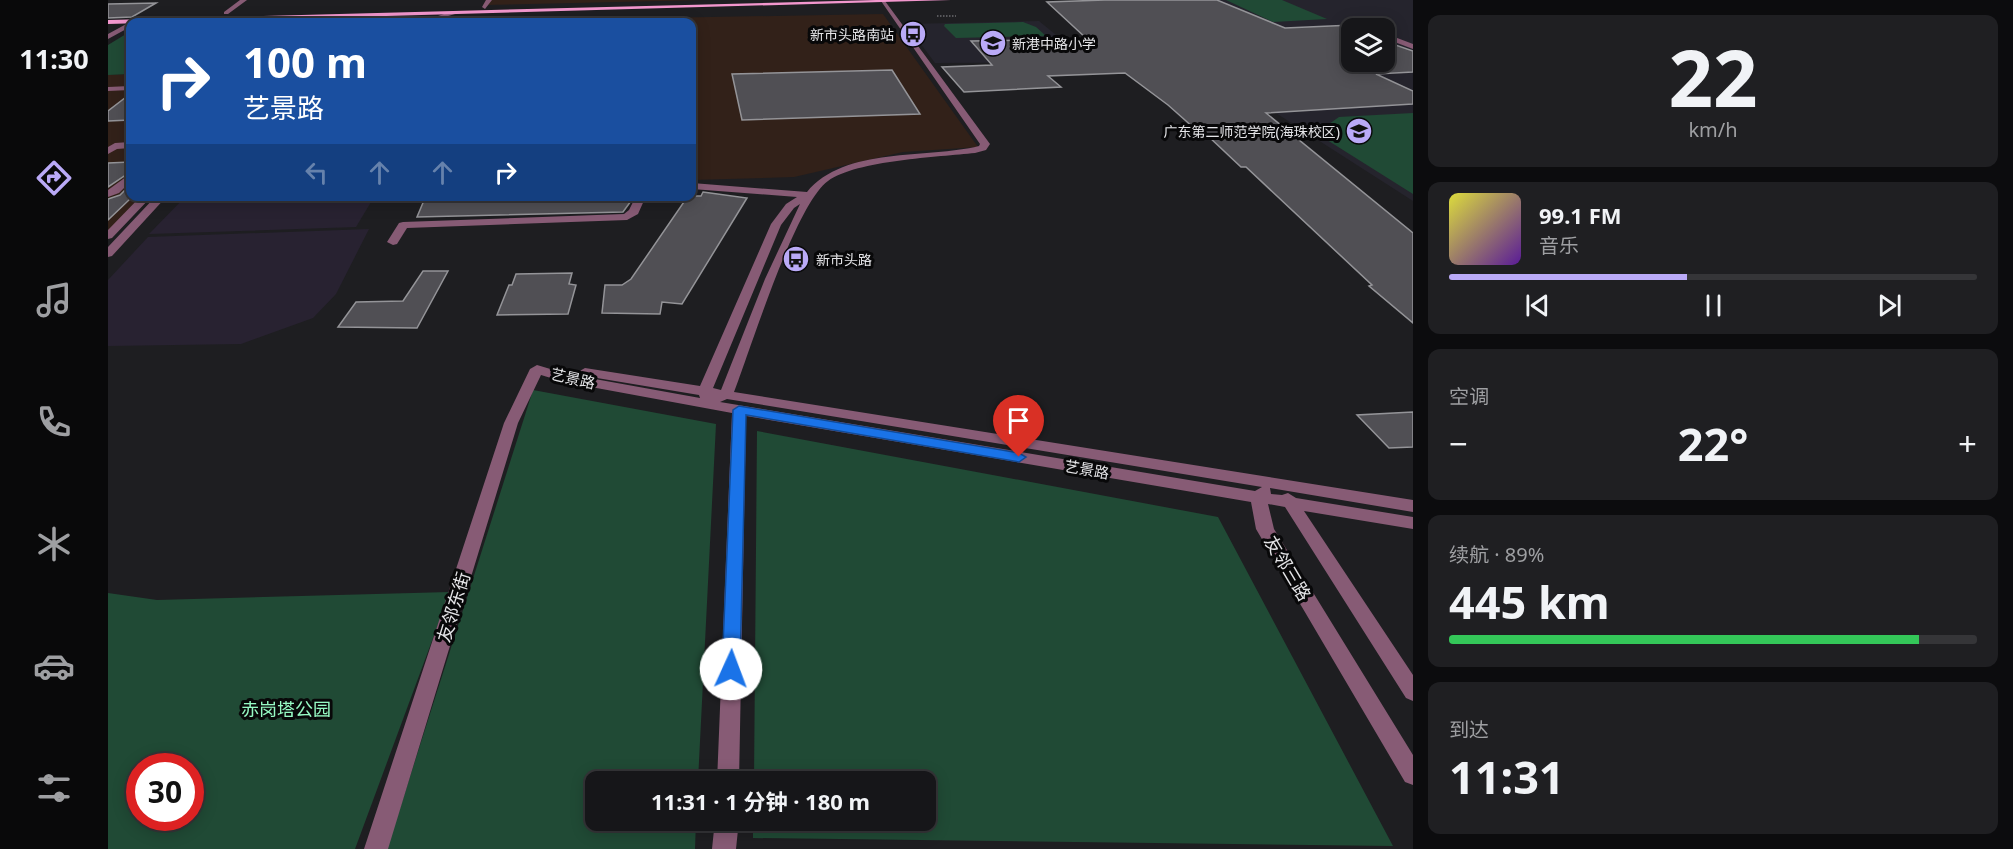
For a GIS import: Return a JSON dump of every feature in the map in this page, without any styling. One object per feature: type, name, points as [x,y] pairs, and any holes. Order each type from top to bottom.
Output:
[{"type":"main road","points":[[108,16],[487,3],[742,0]]},
{"type":"main road","points":[[249,18],[948,0]]},
{"type":"main road","points":[[108,22],[126,22]]},
{"type":"street","points":[[226,13],[243,0]]},
{"type":"street","points":[[706,397],[726,394],[801,208],[809,195],[824,179],[834,174],[913,158],[975,150],[983,148],[985,144],[883,2]]},
{"type":"street","points":[[436,18],[453,13]]},
{"type":"street","points":[[414,14],[416,18]]},
{"type":"street","points":[[108,37],[126,26]]},
{"type":"street","points":[[1395,39],[1413,46]]},
{"type":"street","points":[[108,89],[126,88]]},
{"type":"street","points":[[108,151],[115,146],[126,145]]},
{"type":"street","points":[[108,194],[126,181]]},
{"type":"street","points":[[696,186],[809,195]]},
{"type":"street","points":[[706,397],[781,214],[798,200],[809,195]]},
{"type":"street","points":[[108,236],[142,201]]},
{"type":"street","points":[[108,254],[157,201]]},
{"type":"street","points":[[393,242],[403,225],[627,217],[634,212],[639,201]]},
{"type":"street","name":"艺景路","points":[[537,369],[564,378],[706,397],[739,410],[1265,491],[1413,506]]},
{"type":"street","name":"友邻东街","points":[[376,849],[511,423],[537,369]]},
{"type":"street","name":"艺景路","points":[[726,394],[1265,491]]},
{"type":"street","points":[[728,771],[739,410]]},
{"type":"street","points":[[1265,491],[1292,503],[1413,523]]},
{"type":"street","name":"友邻三路","points":[[1265,491],[1265,529],[1413,775]]},
{"type":"street","points":[[1292,503],[1413,692]]},
{"type":"path","points":[[937,16],[956,16]]},
{"type":"shaded area","points":[[487,0],[706,0],[483,5]]},
{"type":"shaded area","name":"广东第二师范学院(海珠校区)","points":[[1217,0],[1413,0],[1413,201],[1190,58]]},
{"type":"shaded area","points":[[883,14],[978,147],[903,152],[794,177],[696,180],[696,18],[657,18]]},
{"type":"shaded area","name":"新港中路小学","points":[[1039,21],[1089,62],[935,63],[906,24]]},
{"type":"shaded area","points":[[126,74],[126,201],[139,201],[108,233],[108,75]]},
{"type":"shaded area","points":[[181,201],[372,201],[356,227],[149,234]]},
{"type":"shaded area","points":[[369,229],[336,294],[313,318],[241,344],[108,346],[108,280],[148,237]]},
{"type":"green space","points":[[1226,0],[1282,0],[1327,19],[1273,22]]},
{"type":"green space","points":[[1023,22],[1036,27],[1046,36],[956,38],[944,26],[945,24]]},
{"type":"green space","points":[[126,34],[126,74],[108,75],[108,45]]},
{"type":"green space","points":[[1413,113],[1413,194],[1316,133],[1339,117]]},
{"type":"green space","points":[[533,390],[716,424],[699,771],[585,771],[585,831],[696,831],[695,849],[387,849]]},
{"type":"green space","points":[[757,431],[1218,517],[1393,846],[753,838],[753,831],[936,831],[936,771],[754,771]]},
{"type":"green space","name":"赤岗塔公园","points":[[450,592],[355,849],[108,849],[108,593],[157,600]]},
{"type":"building","points":[[1217,0],[1285,28],[1341,26],[1341,72],[1395,72],[1395,45],[1413,51],[1413,72],[1376,74],[1413,91],[1413,104],[1266,113],[1413,233],[1413,323],[1369,286],[1372,285],[1246,167],[1241,167],[1208,136],[1203,136],[1168,105],[1125,73],[1048,76],[1061,87],[964,92],[942,67],[992,65],[971,41],[1087,39],[1047,2]]},
{"type":"building","points":[[156,3],[132,17],[108,18],[108,4]]},
{"type":"building","points":[[892,70],[920,114],[742,120],[732,74]]},
{"type":"building","points":[[126,97],[126,120],[108,121],[108,111]]},
{"type":"building","points":[[126,162],[126,175],[108,187],[108,163]]},
{"type":"building","points":[[126,189],[126,201],[128,201],[108,220],[108,199],[120,195]]},
{"type":"building","points":[[703,192],[747,198],[682,304],[662,302],[660,314],[602,313],[605,285],[622,285],[631,279],[685,201],[696,201],[696,196],[701,196]]},
{"type":"building","points":[[424,201],[631,201],[623,212],[417,217]]},
{"type":"building","points":[[423,271],[448,271],[417,328],[338,327],[356,302],[403,301]]},
{"type":"building","points":[[572,273],[569,284],[576,285],[568,314],[497,315],[516,274]]},
{"type":"building","points":[[1413,412],[1413,447],[1389,448],[1357,415]]},
{"type":"place","name":"新市头路南站","points":[[913,34]]},
{"type":"place","name":"新港中路小学","points":[[993,43]]},
{"type":"place","name":"广东第二师范学院(海珠校区)","points":[[1359,131]]},
{"type":"place","name":"新市头路","points":[[796,259]]},
{"type":"route","points":[[731,669],[739,410],[1019,457]]}]
